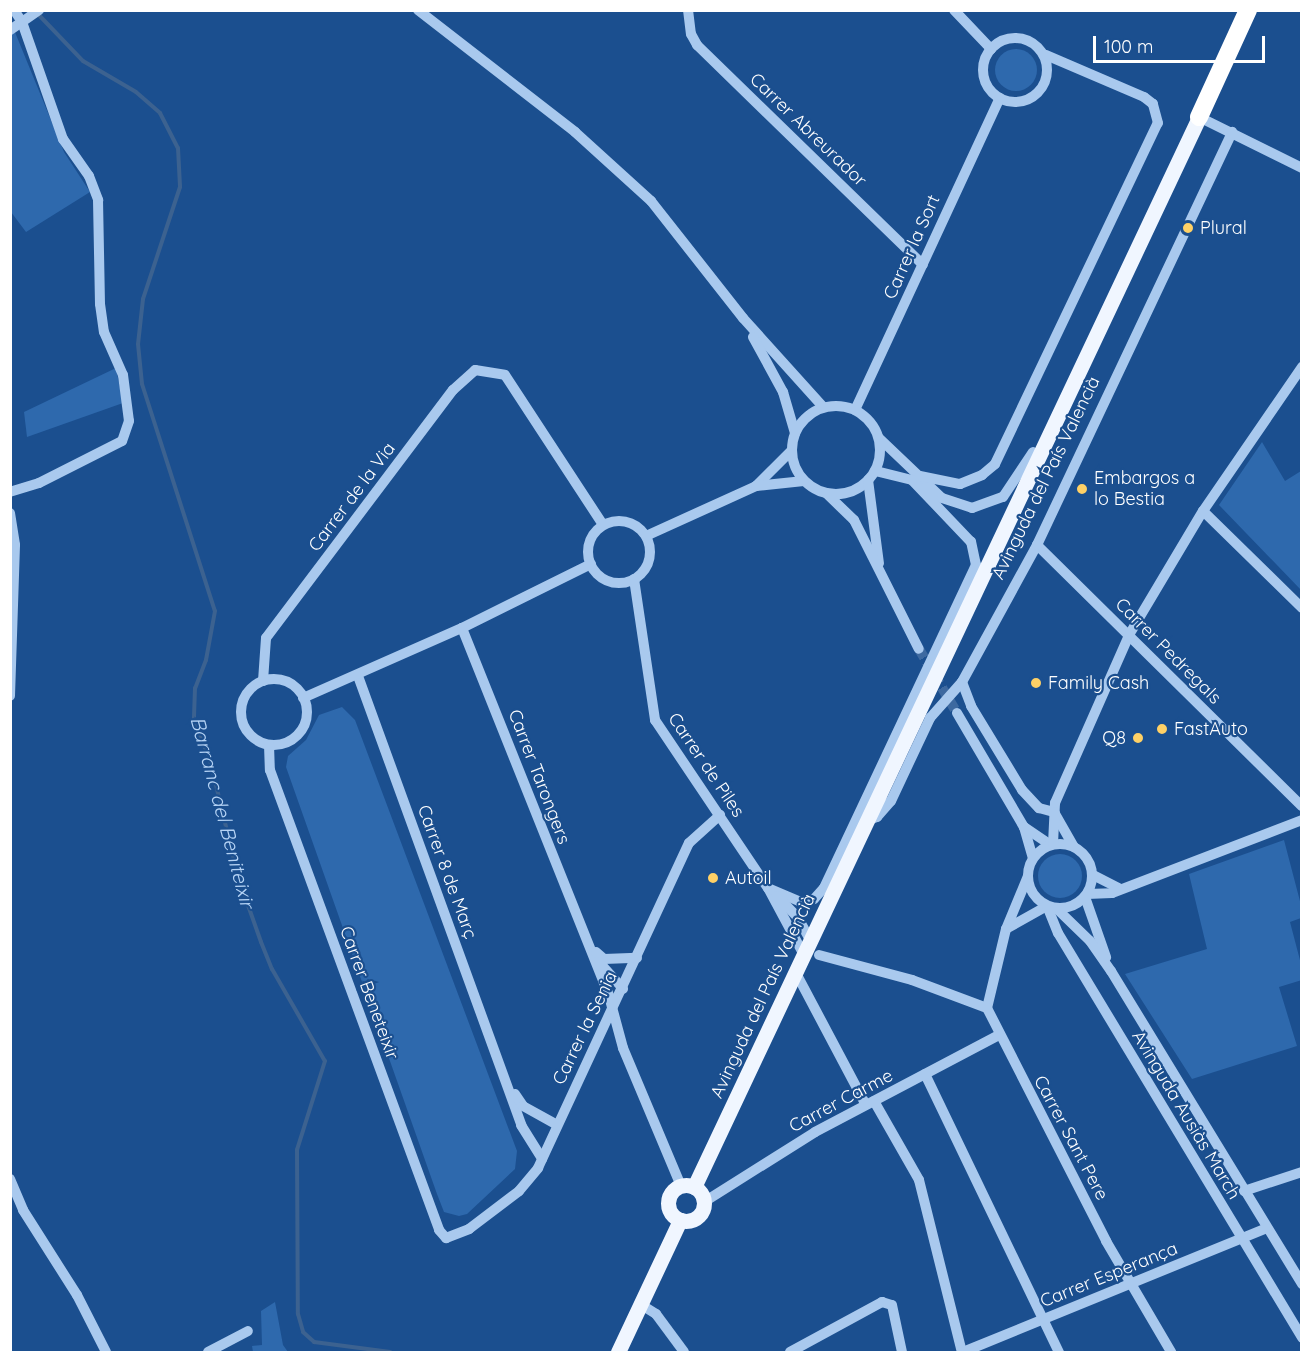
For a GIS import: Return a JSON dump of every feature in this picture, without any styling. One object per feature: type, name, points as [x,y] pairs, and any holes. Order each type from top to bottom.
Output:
[{"type":"highway","points":[[1199,117],[1248,10]]},
{"type":"main road","name":"Avinguda del País Valencià","points":[[687,1186],[796,973],[811,955],[811,941],[928,693],[943,648],[1101,325],[1199,117]]},
{"type":"main road","points":[[687,1186],[704,1202],[696,1217],[680,1220],[668,1204],[672,1192],[687,1186]]},
{"type":"main road","points":[[618,1353],[680,1220]]},
{"type":"street","points":[[14,10],[30,16]]},
{"type":"street","points":[[418,10],[615,166],[651,201],[743,318],[823,407]]},
{"type":"street","name":"Carrer Abreurador","points":[[688,10],[691,34],[697,45],[923,265]]},
{"type":"street","points":[[954,10],[991,49]]},
{"type":"street","points":[[10,30],[30,16]]},
{"type":"street","points":[[10,492],[39,483],[122,441],[129,421],[123,375],[104,332],[100,304],[98,200],[89,176],[63,139],[30,16]]},
{"type":"street","points":[[920,476],[960,484],[982,475],[994,464],[1158,123],[1153,104],[1144,97],[1046,55],[1021,38],[1006,39],[991,49],[985,60],[984,78],[1000,98],[1014,102],[1034,96],[1045,82],[1046,55]]},
{"type":"street","name":"Carrer la Sort","points":[[855,410],[1000,98]]},
{"type":"street","points":[[1199,117],[1302,168]]},
{"type":"street","name":"Avinguda del País Valencià","points":[[866,821],[877,817],[891,801],[930,718],[962,682],[1037,545],[1232,132]]},
{"type":"street","points":[[743,318],[783,392],[795,433]]},
{"type":"street","points":[[919,649],[854,520],[826,493],[804,481],[795,466],[792,450],[795,433],[806,417],[823,407],[855,410],[870,421],[879,438],[948,502],[961,506],[983,506],[1003,498],[1031,458],[1086,342],[1101,325]]},
{"type":"street","points":[[1052,844],[1054,812],[1079,743],[1129,635],[1203,510],[1302,367]]},
{"type":"street","name":"Carrer de la Via","points":[[263,681],[266,638],[453,390],[475,370],[505,375],[603,525]]},
{"type":"street","points":[[826,493],[849,492],[868,480],[875,471],[880,455],[879,438]]},
{"type":"street","points":[[756,486],[792,450]]},
{"type":"street","points":[[875,471],[912,480],[971,542],[976,565],[943,648]]},
{"type":"street","points":[[868,480],[882,578]]},
{"type":"street","points":[[646,536],[756,486],[804,481]]},
{"type":"street","points":[[1203,510],[1302,608]]},
{"type":"street","points":[[10,513],[15,545],[10,696]]},
{"type":"street","points":[[622,521],[640,529],[646,536],[649,560],[634,579],[614,582],[603,579],[591,564],[590,541],[603,525],[622,521]]},
{"type":"street","name":"Carrer Pedregals","points":[[1037,545],[1302,806]]},
{"type":"street","points":[[303,698],[358,676],[462,628],[591,564]]},
{"type":"street","name":"Carrer de Piles","points":[[634,579],[655,720],[720,814],[811,955]]},
{"type":"street","name":"Carrer Tarongers","points":[[462,628],[612,1012],[687,1186]]},
{"type":"street","name":"Avinguda del País Valencià","points":[[768,888],[804,903],[819,896],[912,701],[943,648]]},
{"type":"street","name":"Carrer 8 de Març","points":[[358,676],[521,1125],[542,1159]]},
{"type":"street","points":[[263,681],[290,684],[303,698],[306,708],[303,728],[288,742],[269,745],[251,736],[242,720],[243,701],[263,681]]},
{"type":"street","points":[[962,682],[971,706],[1022,790],[1040,808],[1054,812],[1074,847],[1087,858],[1093,875],[1086,896],[1073,906],[1052,907],[1006,929]]},
{"type":"street","points":[[912,701],[928,693]]},
{"type":"street","points":[[811,955],[912,980],[987,1008],[1006,929],[1033,858],[1024,827],[957,713]]},
{"type":"street","name":"Carrer Beneteixir","points":[[269,745],[270,771],[439,1230],[446,1238],[457,1237]]},
{"type":"street","name":"Carrer la Senia","points":[[457,1237],[519,1191],[542,1159],[689,843],[720,814]]},
{"type":"street","points":[[1086,896],[1104,896],[1119,888],[1302,820]]},
{"type":"street","points":[[1024,827],[1052,844],[1074,847]]},
{"type":"street","points":[[1033,858],[1052,844]]},
{"type":"street","points":[[1093,875],[1119,888]]},
{"type":"street","points":[[1028,876],[1033,894],[1052,907],[1090,941],[1111,971],[1302,1284]]},
{"type":"street","name":"Carrer de Piles","points":[[768,888],[798,918],[811,941]]},
{"type":"street","points":[[1086,896],[1111,971]]},
{"type":"street","name":"Avinguda Ausiàs March","points":[[1052,907],[1058,933],[1240,1239],[1302,1338]]},
{"type":"street","name":"Carrer Tarongers","points":[[584,939],[604,959],[637,958]]},
{"type":"street","name":"Carrer Tarongers","points":[[584,939],[623,989]]},
{"type":"street","points":[[796,973],[870,1103],[922,1187],[962,1353]]},
{"type":"street","name":"Carrer Sant Pere","points":[[987,1008],[999,1035],[1131,1284],[1171,1353]]},
{"type":"street","name":"Carrer Carme","points":[[704,1202],[791,1146],[999,1035]]},
{"type":"street","points":[[925,1074],[1059,1353]]},
{"type":"street","name":"Carrer 8 de Març","points":[[506,1079],[523,1106],[557,1125]]},
{"type":"street","points":[[1244,1191],[1302,1172]]},
{"type":"street","points":[[10,1179],[23,1210],[77,1295],[106,1353]]},
{"type":"street","name":"Carrer Esperança","points":[[962,1353],[1267,1228]]},
{"type":"street","points":[[790,1353],[882,1302],[892,1305],[902,1353]]},
{"type":"street","points":[[640,1304],[656,1314],[684,1353]]},
{"type":"street","points":[[208,1353],[248,1331]]},
{"type":"shaded area","points":[[10,20],[64,152],[90,192],[26,232],[11,212]]},
{"type":"shaded area","points":[[1016,49],[1024,50],[1031,55],[1036,62],[1036,78],[1031,85],[1024,90],[1016,91],[1008,90],[1001,85],[996,78],[995,70],[996,62],[1001,55],[1008,50]]},
{"type":"shaded area","points":[[116,368],[123,403],[27,437],[24,412]]},
{"type":"shaded area","points":[[1262,442],[1285,481],[1301,471],[1301,590],[1219,505]]},
{"type":"shaded area","points":[[342,707],[355,720],[517,1151],[515,1169],[467,1214],[459,1216],[444,1212],[437,1194],[286,767],[288,756],[306,740],[319,715]]},
{"type":"shaded area","points":[[1284,840],[1301,905],[1301,918],[1290,922],[1301,964],[1302,980],[1279,987],[1297,1046],[1192,1079],[1125,974],[1207,949],[1189,874]]},
{"type":"shaded area","points":[[1060,854],[1076,860],[1082,876],[1076,892],[1060,898],[1044,892],[1038,876],[1044,860]]},
{"type":"shaded area","points":[[275,1302],[283,1345],[288,1352],[253,1352],[252,1346],[262,1345],[261,1311]]},
{"type":"waterway","name":"Barranc del Beniteixir","points":[[36,12],[83,61],[136,92],[160,113],[178,148],[180,187],[143,299],[138,344],[142,384],[215,611],[206,660],[195,688],[194,720],[210,760],[238,877],[261,942],[272,969],[325,1061],[297,1150],[298,1314],[303,1332],[314,1342],[390,1352]]},
{"type":"tunnel","points":[[919,649],[957,713]]},
{"type":"place","name":"Plural","points":[[1188,228]]},
{"type":"place","name":"Embargos a lo Bestia","points":[[1082,489]]},
{"type":"place","name":"Family Cash","points":[[1036,683]]},
{"type":"place","name":"FastAuto","points":[[1162,729]]},
{"type":"place","name":"Q8","points":[[1138,738]]},
{"type":"place","name":"Autoil","points":[[713,878]]}]
